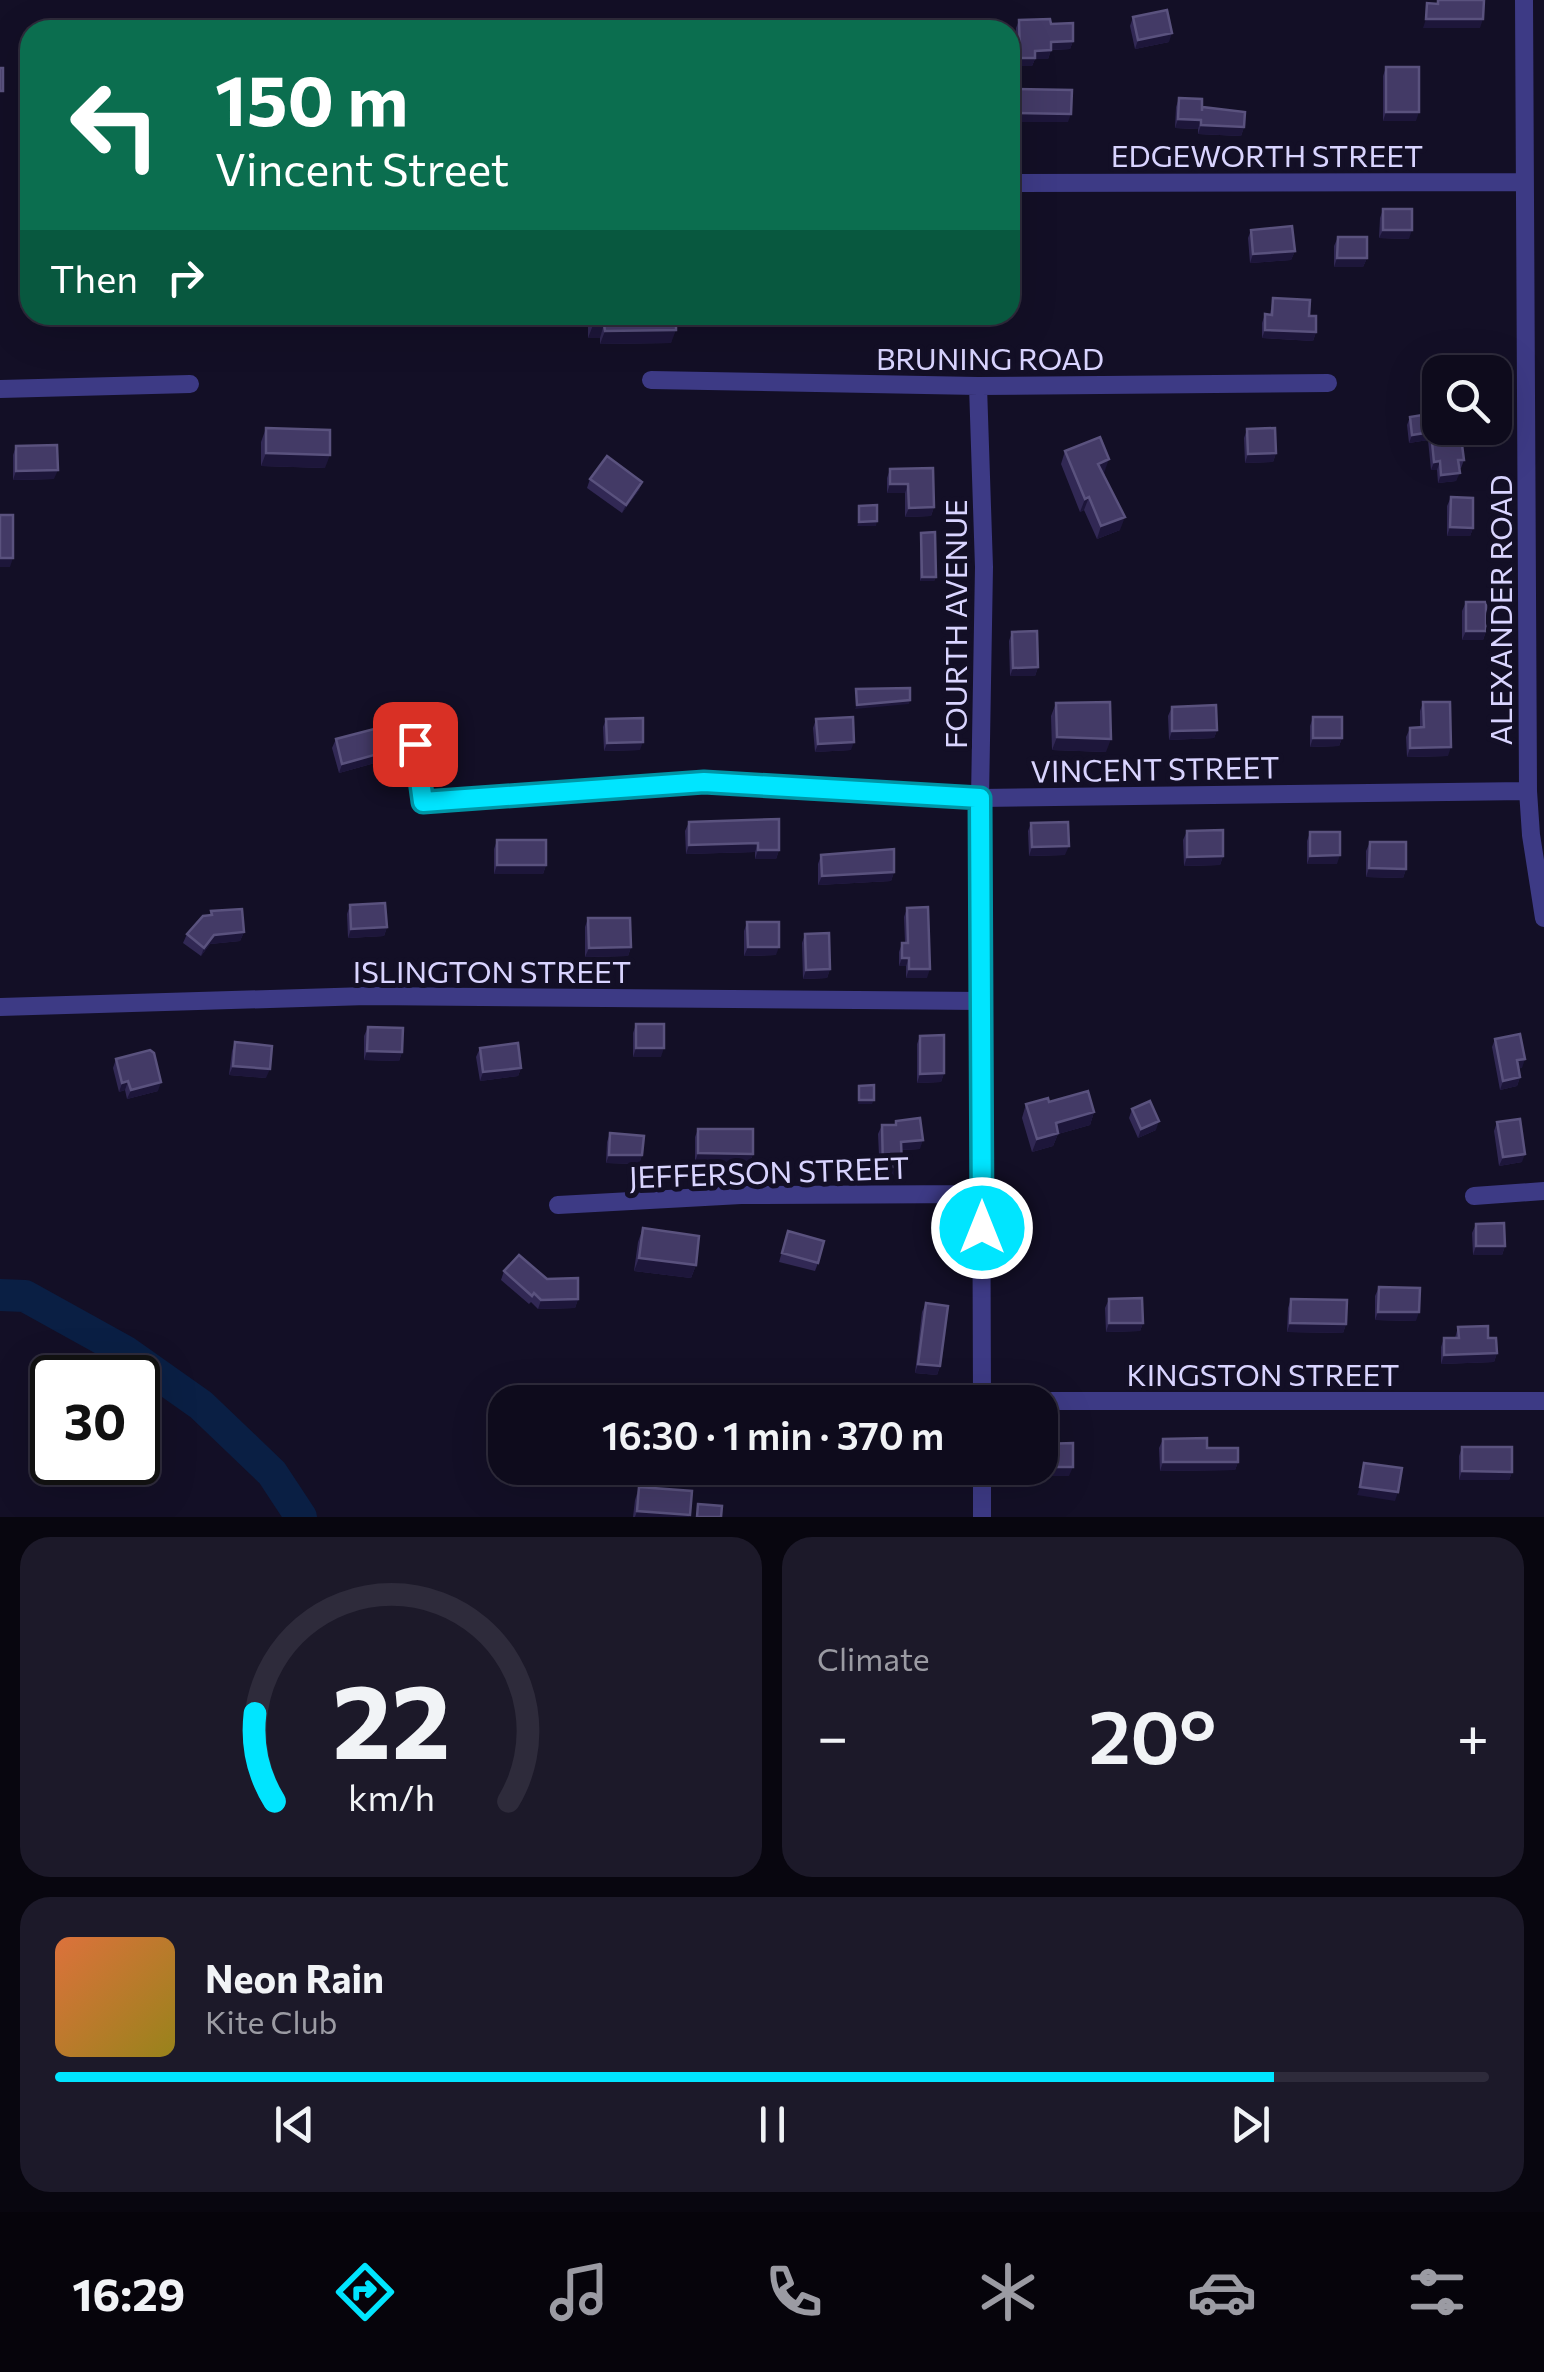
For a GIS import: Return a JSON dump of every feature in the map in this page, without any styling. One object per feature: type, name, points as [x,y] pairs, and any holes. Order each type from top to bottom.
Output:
[{"type":"street","name":"ALEXANDER ROAD","points":[[1524,0],[1524,182],[1534,420],[1528,792],[1544,918]]},
{"type":"street","points":[[1524,118],[1544,119]]},
{"type":"street","name":"EDGEWORTH STREET","points":[[1020,183],[1524,182]]},
{"type":"street","name":"BRUNING ROAD","points":[[652,380],[978,386],[1328,383]]},
{"type":"street","points":[[0,389],[190,384]]},
{"type":"street","name":"FOURTH AVENUE","points":[[978,386],[984,566],[980,798],[982,1385]]},
{"type":"street","name":"VINCENT STREET","points":[[410,720],[423,802],[704,782],[980,798],[1528,792]]},
{"type":"street","name":"ISLINGTON STREET","points":[[0,1006],[367,996],[983,1000]]},
{"type":"street","points":[[1474,1196],[1544,1191]]},
{"type":"street","name":"JEFFERSON STREET","points":[[558,1205],[740,1196],[982,1194]]},
{"type":"street","name":"KINGSTON STREET","points":[[1058,1402],[1544,1400]]},
{"type":"street","points":[[982,1485],[982,1517]]},
{"type":"building","points":[[1438,0],[1484,0],[1483,19],[1426,19],[1427,3],[1438,4]]},
{"type":"building","points":[[1167,10],[1172,33],[1138,40],[1133,17]]},
{"type":"building","points":[[1019,20],[1073,23],[1073,41],[1051,42],[1051,50],[1035,51],[1035,58],[1020,58]]},
{"type":"building","points":[[1386,67],[1419,67],[1419,112],[1386,112]]},
{"type":"building","points":[[3,68],[3,91],[0,91]]},
{"type":"building","points":[[1020,89],[1072,90],[1071,114],[1020,113]]},
{"type":"building","points":[[1179,98],[1202,99],[1202,107],[1245,112],[1244,127],[1201,125],[1201,120],[1178,119]]},
{"type":"building","points":[[1383,209],[1412,209],[1412,230],[1383,230]]},
{"type":"building","points":[[1292,226],[1295,251],[1253,254],[1251,230]]},
{"type":"building","points":[[1338,237],[1367,237],[1367,258],[1337,258]]},
{"type":"building","points":[[1273,298],[1310,300],[1309,316],[1316,316],[1316,332],[1265,330],[1265,314],[1272,315]]},
{"type":"building","points":[[604,325],[676,325],[676,330],[605,331]]},
{"type":"building","points":[[1422,415],[1422,433],[1412,435],[1410,417]]},
{"type":"building","points":[[266,428],[330,430],[330,455],[266,453]]},
{"type":"building","points":[[1275,428],[1276,453],[1248,454],[1247,429]]},
{"type":"building","points":[[1100,437],[1109,459],[1098,464],[1125,517],[1101,526],[1065,451]]},
{"type":"building","points":[[57,445],[58,470],[16,471],[16,446]]},
{"type":"building","points":[[1432,445],[1462,445],[1464,460],[1458,460],[1460,473],[1441,475],[1440,461],[1434,462]]},
{"type":"building","points":[[607,456],[642,482],[626,505],[590,479]]},
{"type":"building","points":[[933,468],[934,507],[909,508],[908,484],[890,484],[890,469]]},
{"type":"building","points":[[1451,497],[1473,498],[1473,528],[1450,527]]},
{"type":"building","points":[[877,505],[877,521],[859,522],[859,506]]},
{"type":"building","points":[[0,515],[13,515],[13,558],[0,558]]},
{"type":"building","points":[[935,532],[936,577],[922,577],[921,533]]},
{"type":"building","points":[[1466,602],[1486,602],[1486,631],[1466,631]]},
{"type":"building","points":[[1037,631],[1038,667],[1013,668],[1012,632]]},
{"type":"building","points":[[910,688],[910,700],[857,705],[856,689]]},
{"type":"building","points":[[1110,702],[1111,739],[1057,737],[1056,703]]},
{"type":"building","points":[[1423,702],[1450,702],[1451,747],[1410,748],[1410,728],[1424,727]]},
{"type":"building","points":[[1216,705],[1217,730],[1172,731],[1172,707]]},
{"type":"building","points":[[853,717],[854,742],[818,744],[816,719]]},
{"type":"building","points":[[1313,717],[1342,717],[1342,738],[1313,738]]},
{"type":"building","points":[[643,718],[643,742],[607,743],[606,719]]},
{"type":"building","points":[[378,728],[385,752],[342,764],[336,739]]},
{"type":"building","points":[[779,819],[779,850],[758,850],[758,843],[689,845],[689,822]]},
{"type":"building","points":[[1068,822],[1069,846],[1032,847],[1031,823]]},
{"type":"building","points":[[1223,830],[1223,856],[1187,857],[1187,831]]},
{"type":"building","points":[[1310,832],[1340,832],[1340,855],[1310,856]]},
{"type":"building","points":[[497,840],[546,840],[546,865],[497,865]]},
{"type":"building","points":[[1370,842],[1406,842],[1406,869],[1369,868]]},
{"type":"building","points":[[894,849],[894,872],[822,876],[821,855]]},
{"type":"building","points":[[385,903],[387,927],[351,929],[350,905]]},
{"type":"building","points":[[928,907],[930,969],[909,969],[909,958],[902,958],[902,943],[908,943],[907,908]]},
{"type":"building","points":[[242,909],[244,932],[214,935],[204,948],[187,934],[203,916],[212,915],[211,911]]},
{"type":"building","points":[[588,918],[630,918],[631,947],[589,948]]},
{"type":"building","points":[[747,922],[779,922],[779,947],[748,947]]},
{"type":"building","points":[[829,933],[830,969],[806,970],[805,934]]},
{"type":"building","points":[[636,1024],[664,1024],[664,1048],[636,1048]]},
{"type":"building","points":[[368,1027],[403,1028],[402,1052],[367,1051]]},
{"type":"building","points":[[1520,1034],[1525,1059],[1517,1060],[1520,1077],[1503,1081],[1495,1039]]},
{"type":"building","points":[[944,1035],[944,1073],[920,1074],[920,1036]]},
{"type":"building","points":[[235,1042],[272,1046],[270,1069],[233,1066]]},
{"type":"building","points":[[518,1043],[521,1068],[483,1072],[480,1048]]},
{"type":"building","points":[[150,1050],[161,1082],[131,1090],[128,1081],[122,1083],[116,1059]]},
{"type":"building","points":[[874,1085],[874,1100],[859,1100],[859,1086]]},
{"type":"building","points":[[1088,1091],[1094,1112],[1056,1123],[1058,1133],[1037,1139],[1026,1104]]},
{"type":"building","points":[[1150,1101],[1159,1121],[1141,1129],[1132,1109]]},
{"type":"building","points":[[920,1118],[923,1140],[901,1142],[902,1166],[883,1168],[882,1125]]},
{"type":"building","points":[[1520,1119],[1525,1154],[1503,1157],[1497,1122]]},
{"type":"building","points":[[698,1129],[753,1129],[753,1154],[698,1153]]},
{"type":"building","points":[[610,1133],[644,1136],[642,1155],[609,1155]]},
{"type":"building","points":[[1504,1223],[1505,1246],[1476,1246],[1476,1224]]},
{"type":"building","points":[[643,1228],[699,1236],[696,1265],[639,1258]]},
{"type":"building","points":[[788,1231],[824,1241],[818,1263],[782,1253]]},
{"type":"building","points":[[519,1255],[547,1279],[578,1278],[578,1299],[541,1300],[534,1293],[532,1296],[504,1271]]},
{"type":"building","points":[[1379,1287],[1420,1288],[1419,1312],[1378,1312]]},
{"type":"building","points":[[1142,1298],[1143,1323],[1109,1323],[1109,1299]]},
{"type":"building","points":[[1291,1299],[1347,1300],[1346,1324],[1290,1323]]},
{"type":"building","points":[[926,1303],[948,1306],[940,1366],[918,1364]]},
{"type":"building","points":[[1488,1326],[1488,1338],[1496,1338],[1497,1353],[1444,1355],[1444,1338],[1459,1338],[1458,1327]]},
{"type":"building","points":[[1207,1438],[1207,1448],[1238,1448],[1238,1462],[1163,1462],[1163,1439]]},
{"type":"building","points":[[1058,1443],[1073,1443],[1073,1467],[1058,1467]]},
{"type":"building","points":[[1462,1447],[1512,1447],[1512,1472],[1462,1471]]},
{"type":"building","points":[[1364,1463],[1402,1468],[1398,1492],[1360,1487]]},
{"type":"building","points":[[639,1487],[692,1491],[690,1515],[637,1511]]},
{"type":"building","points":[[698,1504],[722,1506],[721,1517],[697,1517]]},
{"type":"waterway","points":[[0,1295],[25,1296],[126,1352],[201,1405],[272,1473],[301,1517]]},
{"type":"route","points":[[415,744],[423,802],[704,782],[980,798],[982,1228]]}]
